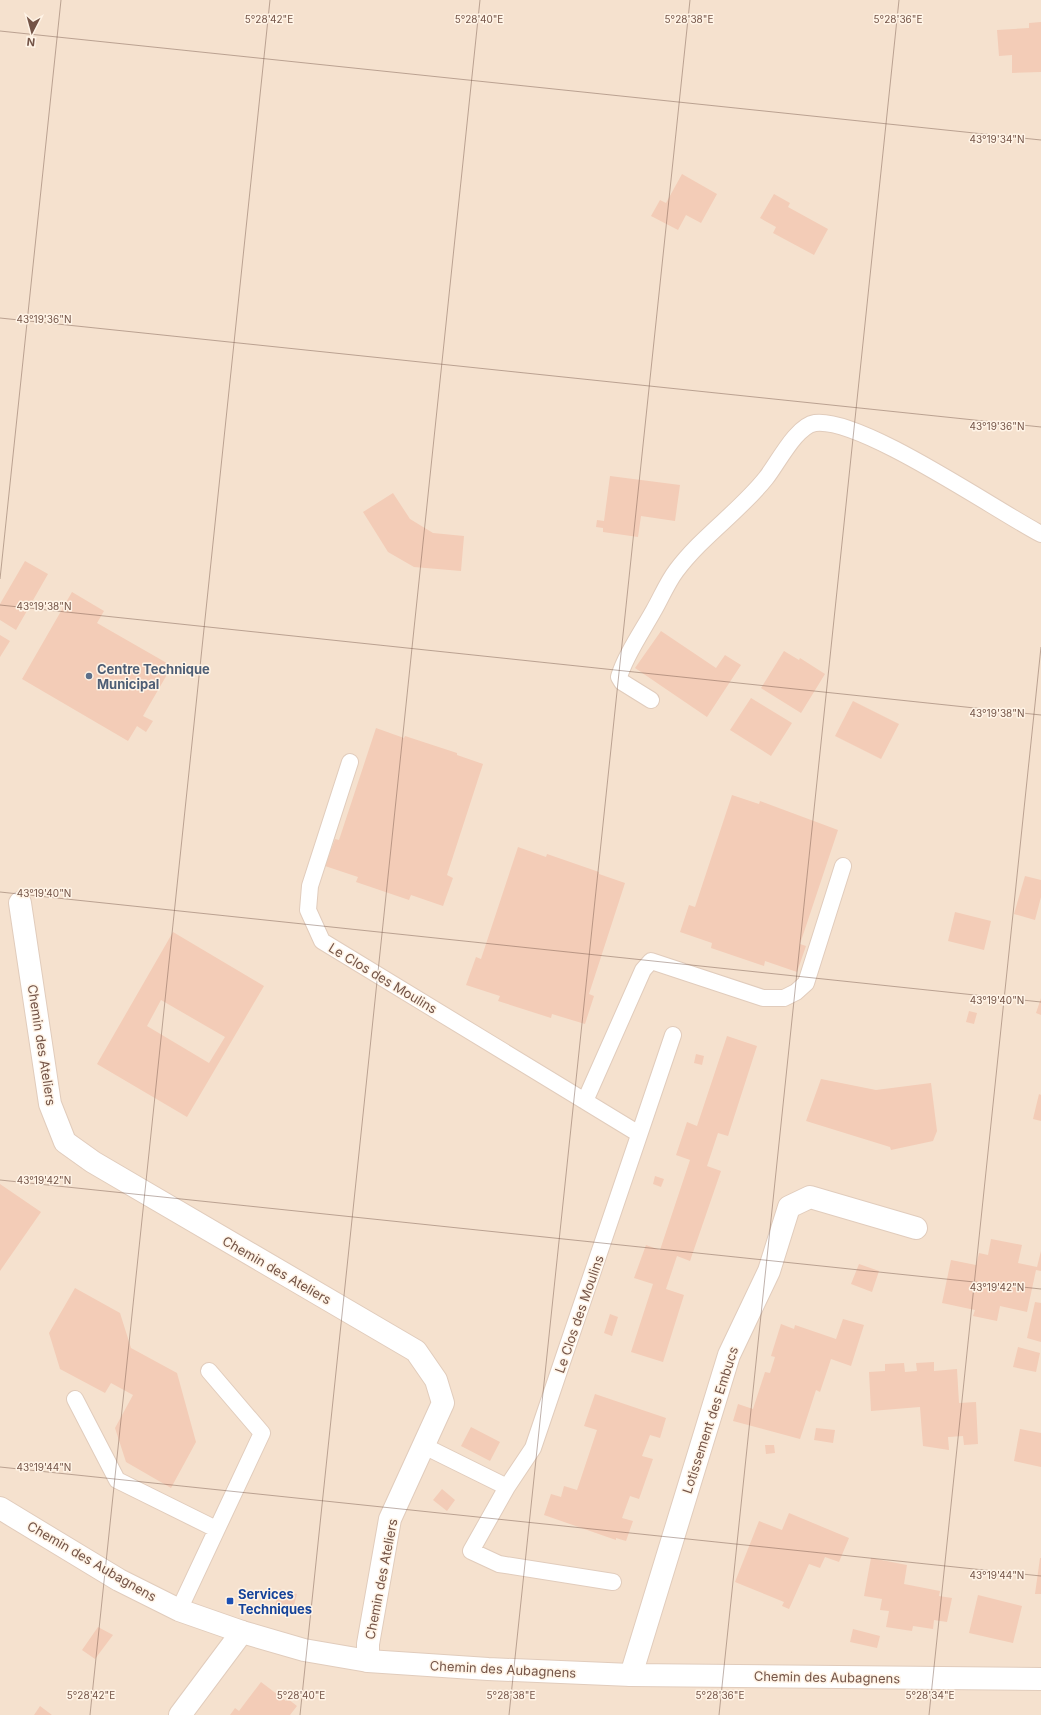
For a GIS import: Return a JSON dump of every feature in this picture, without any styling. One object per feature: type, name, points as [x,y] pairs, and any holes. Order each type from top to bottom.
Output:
[{"type":"street","name":"Chemin des Ateliers","points":[[20,903],[50,1104],[64,1142],[93,1162],[416,1351],[436,1380],[443,1403],[390,1519],[368,1644],[368,1661]]},
{"type":"street","name":"Lotissement des Embucs","points":[[631,1675],[729,1355],[769,1271],[789,1207],[810,1197],[916,1228]]},
{"type":"street","name":"Chemin des Aubagnens","points":[[0,1508],[119,1580],[179,1610],[242,1632],[304,1650],[368,1661],[488,1670],[631,1675],[1041,1679]]},
{"type":"street","points":[[180,1715],[242,1632]]},
{"type":"lane","points":[[651,700],[622,682],[619,677],[675,572],[696,546],[766,478],[791,442],[805,426],[816,423],[837,426],[866,436],[921,464],[1041,534]]},
{"type":"lane","name":"Le Clos des Moulins","points":[[350,762],[310,886],[308,910],[322,941],[639,1134]]},
{"type":"lane","points":[[585,1101],[643,970],[651,961],[763,998],[784,998],[796,992],[806,983],[842,866]]},
{"type":"lane","name":"Le Clos des Moulins","points":[[613,1582],[499,1564],[471,1551],[507,1487],[533,1448],[673,1034]]},
{"type":"lane","points":[[179,1610],[262,1433],[209,1371]]},
{"type":"lane","points":[[74,1399],[117,1480],[216,1529]]},
{"type":"lane","points":[[424,1446],[507,1487]]},
{"type":"shaded area","points":[[0,0],[1041,0],[1041,1715],[0,1715]]},
{"type":"building","points":[[1041,22],[1041,72],[1012,73],[1012,55],[999,56],[997,30],[1029,28],[1029,23]]},
{"type":"building","points":[[682,174],[717,194],[701,223],[686,215],[678,230],[651,216],[660,200],[666,203]]},
{"type":"building","points":[[774,194],[790,203],[788,207],[828,229],[814,255],[773,233],[776,227],[760,218]]},
{"type":"building","points":[[610,476],[680,485],[675,521],[641,516],[638,537],[603,532],[603,528],[596,527],[597,520],[604,521]]},
{"type":"building","points":[[393,493],[410,519],[433,533],[464,536],[461,571],[414,567],[388,552],[363,512]]},
{"type":"building","points":[[25,561],[48,574],[16,630],[0,620],[0,604]]},
{"type":"building","points":[[72,592],[104,611],[97,623],[172,666],[143,716],[153,721],[146,732],[137,726],[128,741],[22,679]]},
{"type":"building","points":[[661,631],[716,668],[725,655],[741,665],[707,717],[635,668]]},
{"type":"building","points":[[0,635],[10,641],[0,657]]},
{"type":"building","points":[[784,651],[799,660],[800,658],[825,674],[801,713],[761,688]]},
{"type":"building","points":[[751,698],[792,723],[771,756],[730,730]]},
{"type":"building","points":[[853,701],[899,724],[881,759],[835,736]]},
{"type":"building","points":[[376,728],[404,738],[405,736],[457,753],[457,755],[483,764],[447,875],[453,878],[443,906],[411,895],[409,900],[356,882],[358,877],[325,866],[335,839],[339,840]]},
{"type":"building","points":[[732,795],[759,804],[760,801],[838,830],[800,944],[806,946],[797,972],[765,961],[764,966],[711,948],[712,943],[680,932],[689,905],[695,907]]},
{"type":"building","points":[[518,847],[546,857],[547,854],[599,872],[599,874],[625,883],[589,994],[594,996],[585,1024],[552,1014],[551,1018],[498,1001],[500,996],[466,985],[476,957],[481,959]]},
{"type":"building","points":[[1025,876],[1041,880],[1041,897],[1035,920],[1014,914]]},
{"type":"building","points":[[955,912],[991,921],[984,950],[948,941]]},
{"type":"building","points":[[173,932],[264,986],[187,1117],[97,1064]],"holes":[[[161,1000],[225,1037],[209,1063],[147,1026]]]},
{"type":"building","points":[[1041,998],[1041,1015],[1036,1013]]},
{"type":"building","points":[[969,1011],[977,1013],[974,1024],[966,1022]]},
{"type":"building","points":[[727,1036],[757,1046],[728,1136],[718,1133],[707,1166],[721,1171],[690,1261],[677,1256],[666,1289],[684,1295],[663,1362],[631,1352],[653,1284],[634,1278],[646,1245],[660,1250],[690,1160],[676,1155],[687,1122],[697,1126]]},
{"type":"building","points":[[696,1054],[704,1056],[702,1065],[694,1063]]},
{"type":"building","points":[[821,1079],[876,1090],[931,1083],[937,1131],[933,1141],[891,1150],[890,1147],[806,1121]]},
{"type":"building","points":[[1039,1094],[1041,1095],[1041,1121],[1033,1119]]},
{"type":"building","points":[[655,1176],[664,1179],[661,1187],[653,1184]]},
{"type":"building","points":[[0,1184],[41,1212],[0,1271]]},
{"type":"building","points":[[991,1239],[1022,1245],[1018,1263],[1037,1267],[1041,1251],[1041,1271],[1036,1270],[1027,1312],[1000,1306],[997,1321],[973,1316],[975,1310],[942,1303],[951,1260],[976,1265],[979,1253],[988,1255]]},
{"type":"building","points":[[859,1264],[879,1271],[872,1292],[851,1284]]},
{"type":"building","points":[[75,1288],[120,1313],[131,1348],[177,1373],[196,1442],[171,1488],[126,1462],[115,1428],[133,1395],[111,1383],[105,1393],[60,1369],[49,1333]]},
{"type":"building","points":[[1035,1302],[1041,1303],[1041,1342],[1027,1338]]},
{"type":"building","points":[[610,1314],[618,1317],[612,1336],[604,1333]]},
{"type":"building","points":[[843,1319],[864,1325],[851,1366],[831,1359],[820,1392],[816,1390],[800,1439],[733,1421],[738,1404],[753,1409],[765,1372],[770,1373],[775,1357],[771,1356],[781,1324],[794,1329],[795,1325],[836,1339]]},
{"type":"building","points":[[1018,1347],[1040,1353],[1036,1372],[1013,1367]]},
{"type":"building","points":[[934,1362],[934,1371],[957,1369],[959,1403],[976,1402],[978,1444],[964,1445],[963,1436],[948,1437],[949,1450],[923,1446],[920,1407],[871,1411],[869,1372],[885,1371],[885,1364],[904,1363],[905,1372],[917,1371],[916,1363]]},
{"type":"building","points":[[595,1394],[666,1418],[660,1438],[650,1435],[642,1456],[653,1459],[639,1499],[630,1496],[622,1518],[633,1521],[626,1541],[616,1538],[616,1540],[544,1515],[551,1494],[561,1497],[564,1486],[577,1490],[597,1430],[584,1426]]},
{"type":"building","points":[[471,1427],[500,1442],[490,1461],[461,1446]]},
{"type":"building","points":[[816,1428],[835,1430],[833,1443],[814,1440]]},
{"type":"building","points":[[1020,1429],[1041,1433],[1041,1467],[1014,1461]]},
{"type":"building","points":[[765,1445],[774,1445],[775,1453],[766,1454]]},
{"type":"building","points":[[442,1489],[455,1500],[447,1511],[433,1500]]},
{"type":"building","points":[[789,1513],[849,1538],[839,1562],[825,1557],[820,1568],[809,1564],[789,1609],[782,1606],[784,1602],[735,1582],[759,1521],[782,1530]]},
{"type":"building","points":[[871,1558],[907,1565],[904,1584],[940,1591],[939,1596],[952,1598],[947,1622],[934,1620],[933,1629],[913,1626],[912,1631],[886,1627],[889,1611],[880,1610],[882,1599],[864,1596]]},
{"type":"building","points":[[1040,1558],[1041,1594],[1035,1594]]},
{"type":"building","points":[[280,1589],[297,1594],[293,1609],[275,1605]]},
{"type":"building","points":[[978,1595],[1022,1606],[1013,1643],[969,1633]]},
{"type":"building","points":[[98,1627],[113,1635],[95,1659],[82,1650]]},
{"type":"building","points":[[853,1629],[880,1636],[877,1648],[850,1642]]},
{"type":"building","points":[[261,1682],[286,1701],[288,1699],[297,1706],[290,1715],[230,1715],[235,1708],[239,1711]]},
{"type":"building","points":[[40,1706],[52,1715],[34,1715]]},
{"type":"place","name":"Centre Technique Municipal","points":[[89,676]]},
{"type":"place","name":"Services Techniques","points":[[230,1601]]}]
